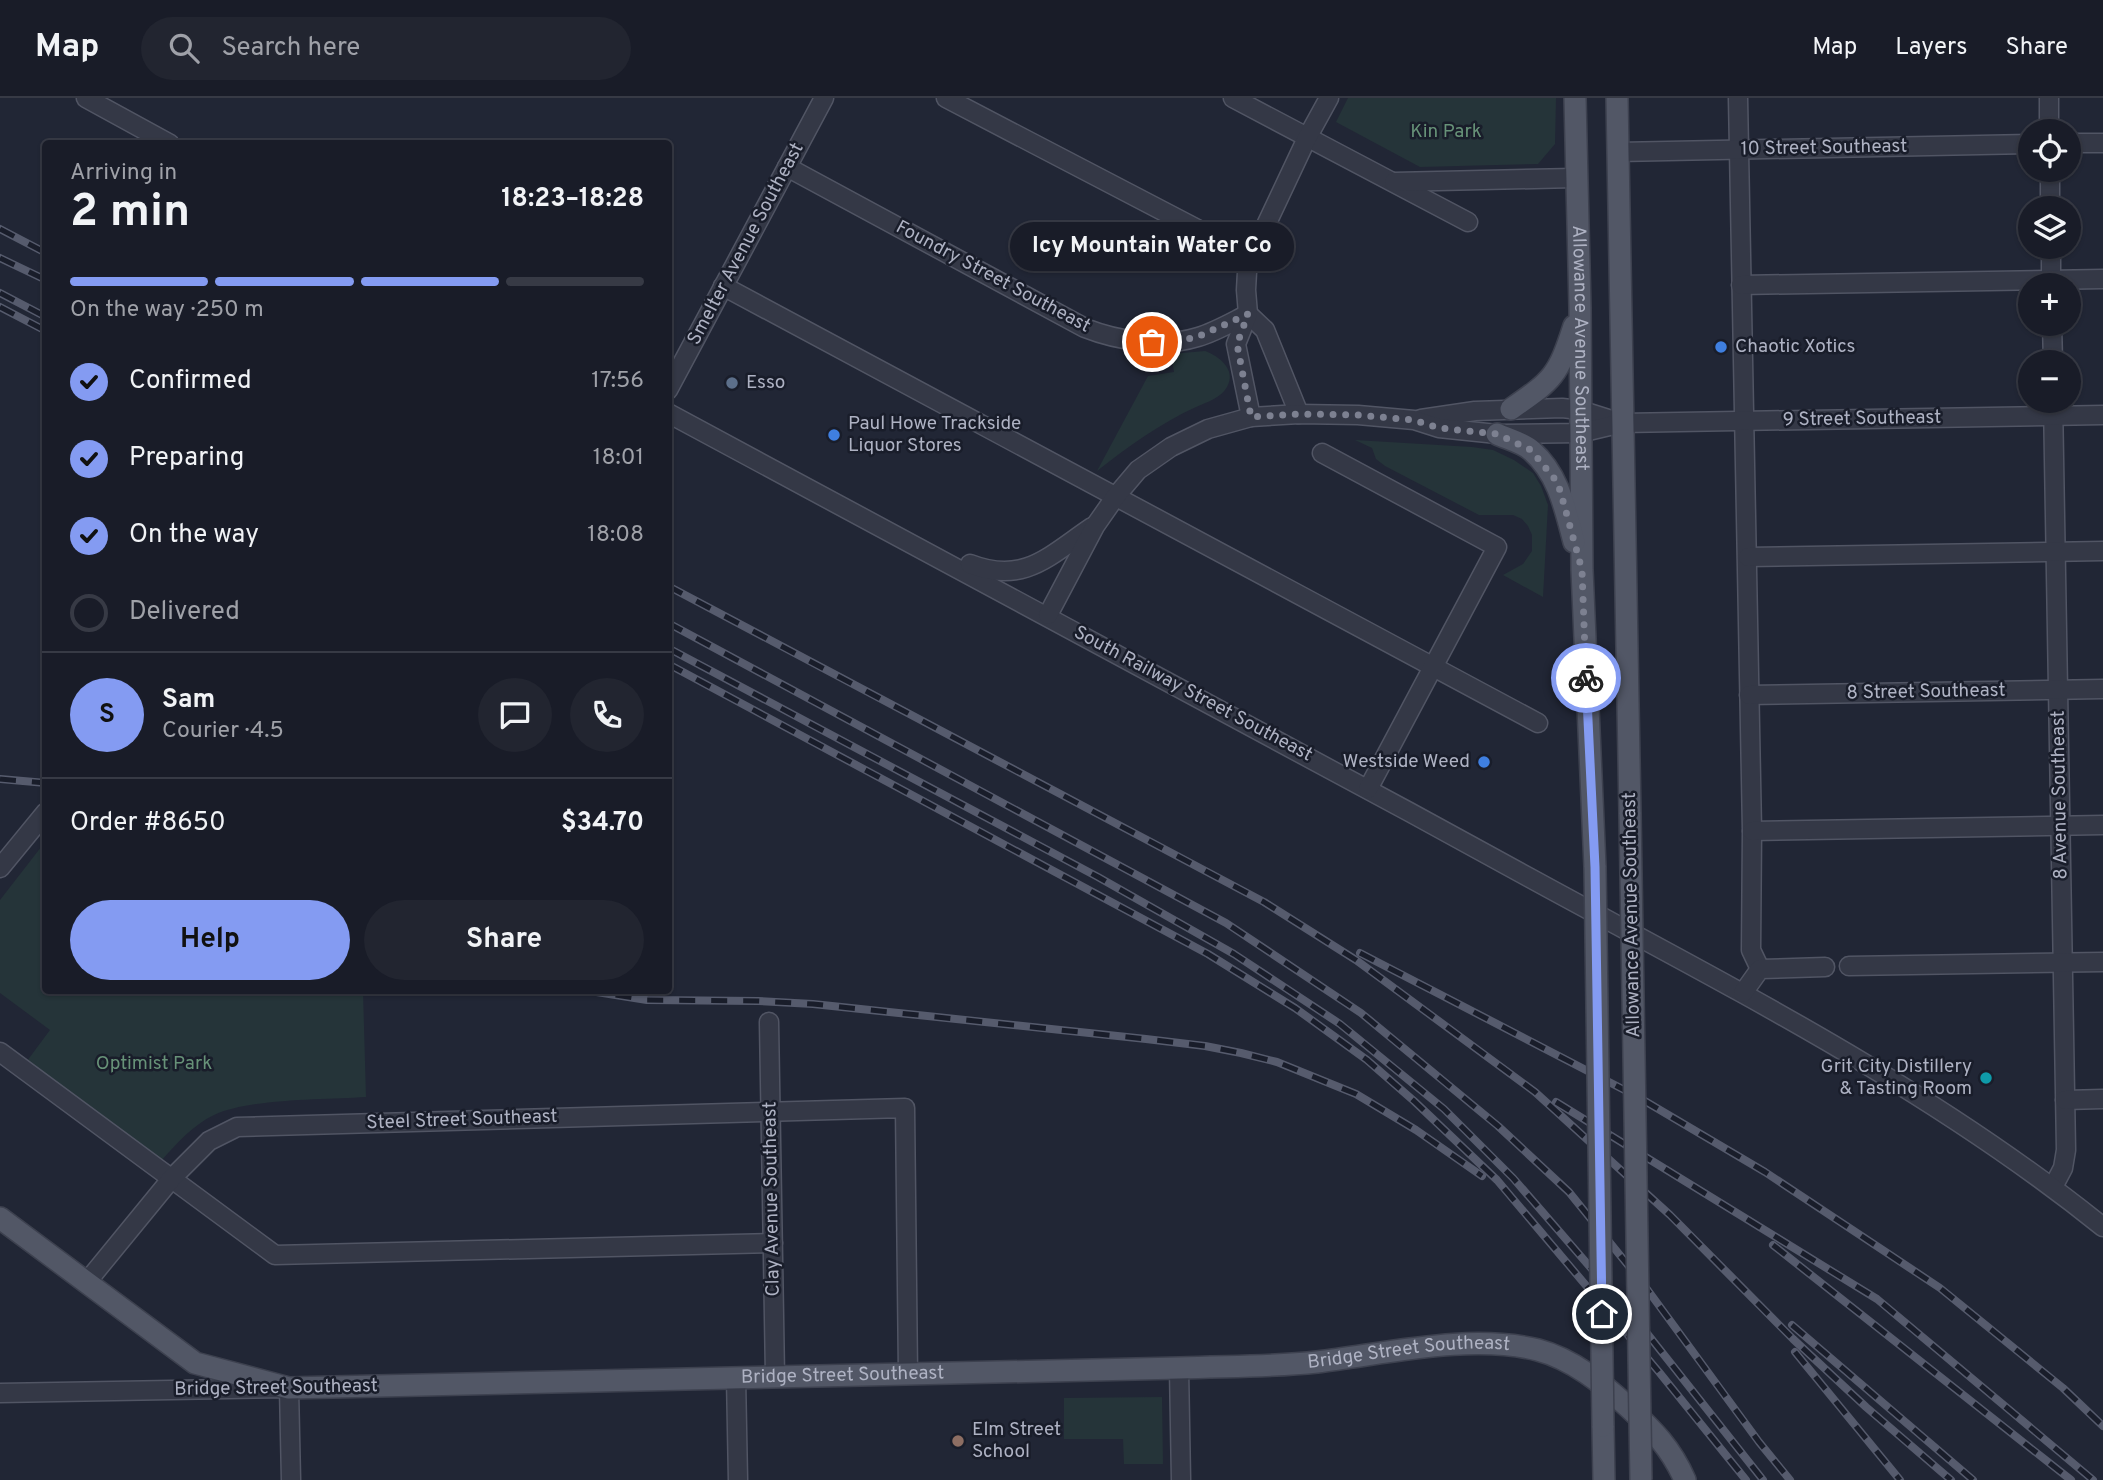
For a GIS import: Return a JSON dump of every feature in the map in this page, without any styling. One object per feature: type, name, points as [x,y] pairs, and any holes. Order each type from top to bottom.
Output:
[{"type":"main road","name":"Allowance Avenue Southeast","points":[[1575,98],[1582,570],[1595,867],[1604,1480]]},
{"type":"main road","name":"Allowance Avenue Southeast","points":[[1616,98],[1641,1480]]},
{"type":"main road","points":[[1511,409],[1542,388],[1558,371],[1580,308]]},
{"type":"main road","points":[[1497,434],[1531,450],[1554,478],[1560,490],[1582,570]]},
{"type":"main road","points":[[0,1218],[195,1363],[289,1388]]},
{"type":"main road","name":"Bridge Street Southeast","points":[[289,1388],[1179,1368],[1312,1363],[1443,1345],[1483,1344],[1538,1350],[1563,1360],[1592,1377],[1657,1433],[1676,1459],[1685,1480]]},
{"type":"street","points":[[86,98],[163,140]]},
{"type":"street","name":"Smelter Avenue Southeast","points":[[672,382],[824,98]]},
{"type":"street","points":[[946,98],[1251,257]]},
{"type":"street","points":[[1233,98],[1468,222]]},
{"type":"street","points":[[1251,417],[1237,344],[1248,314],[1245,290],[1247,272],[1251,257],[1307,138],[1329,98]]},
{"type":"street","points":[[1738,98],[1748,557],[1751,950],[1760,969]]},
{"type":"street","points":[[2049,98],[2049,119]]},
{"type":"street","points":[[2081,143],[2103,143]]},
{"type":"street","name":"10 Street Southeast","points":[[1618,152],[2018,144]]},
{"type":"street","name":"Foundry Street Southeast","points":[[787,167],[1085,328],[1101,334],[1124,341],[1186,340],[1208,334],[1248,314]]},
{"type":"street","points":[[1390,182],[1576,178]]},
{"type":"street","points":[[2081,281],[2103,279]]},
{"type":"street","points":[[1741,285],[2018,283]]},
{"type":"street","points":[[723,286],[1538,723]]},
{"type":"street","points":[[1248,314],[1265,330],[1299,414]]},
{"type":"street","name":"9 Street Southeast","points":[[1414,420],[1511,409],[1580,410],[1622,423]]},
{"type":"street","name":"9 Street Southeast","points":[[1048,615],[1095,526],[1138,470],[1171,447],[1208,429],[1251,417],[1299,414],[1358,415],[1414,420],[1439,428],[1497,434],[1580,433],[1622,423],[1744,421],[2018,410]]},
{"type":"street","name":"9 Street Southeast","points":[[2081,412],[2103,415]]},
{"type":"street","name":"8 Avenue Southeast","points":[[2053,1187],[2065,1158],[2054,413]]},
{"type":"street","name":"South Railway Street Southeast","points":[[672,415],[1048,615],[1743,993],[1909,1090],[1996,1146],[2103,1227]]},
{"type":"street","points":[[1322,453],[1497,547],[1368,789]]},
{"type":"street","points":[[900,537],[986,570],[1013,572],[1032,566],[1095,526]]},
{"type":"street","points":[[1748,557],[2103,551]]},
{"type":"street","name":"8 Street Southeast","points":[[1749,695],[2103,689]]},
{"type":"street","points":[[0,869],[42,816]]},
{"type":"street","points":[[1752,831],[2103,825]]},
{"type":"street","points":[[1849,966],[2103,962]]},
{"type":"street","points":[[1760,969],[1825,967]]},
{"type":"street","points":[[1743,993],[1760,969]]},
{"type":"street","name":"Clay Avenue Southeast","points":[[769,1022],[775,1376]]},
{"type":"street","points":[[0,1052],[275,1255],[773,1243]]},
{"type":"street","points":[[2065,1100],[2103,1099]]},
{"type":"street","name":"Steel Street Southeast","points":[[86,1283],[172,1178],[209,1141],[237,1127],[905,1108],[908,1374]]},
{"type":"street","points":[[1179,1368],[1181,1480]]},
{"type":"street","points":[[736,1377],[738,1480]]},
{"type":"street","points":[[289,1388],[290,1480]]},
{"type":"street","name":"Bridge Street Southeast","points":[[0,1394],[289,1388]]},
{"type":"green space","name":"Kin Park","points":[[1348,98],[1556,98],[1555,144],[1538,164],[1420,167],[1336,122]]},
{"type":"green space","points":[[1205,351],[1216,356],[1228,369],[1230,381],[1224,391],[1157,428],[1097,471],[1148,376],[1174,372],[1171,354]]},
{"type":"green space","points":[[1355,440],[1493,450],[1533,473],[1548,505],[1543,597],[1503,575],[1523,564],[1532,551],[1532,535],[1522,519],[1513,515],[1479,515],[1385,466],[1376,459],[1372,448]]},
{"type":"green space","name":"Optimist Park","points":[[42,846],[42,994],[363,994],[366,1097],[267,1103],[229,1109],[199,1124],[161,1161],[27,1061],[50,1030],[0,993],[0,900]]},
{"type":"green space","points":[[1162,1397],[1163,1464],[1124,1464],[1123,1439],[1064,1439],[1064,1398]]},
{"type":"railway","points":[[0,229],[42,251]]},
{"type":"railway","points":[[0,258],[42,278]]},
{"type":"railway","points":[[0,293],[42,315]]},
{"type":"railway","points":[[0,307],[42,329]]},
{"type":"railway","points":[[672,588],[1264,902],[1356,960],[1535,1092],[1670,1215],[1793,1339],[1866,1407],[1951,1480]]},
{"type":"railway","points":[[672,625],[1226,923],[1361,1013],[1498,1126],[1569,1192],[1644,1285],[1790,1480]]},
{"type":"railway","points":[[672,650],[1098,877],[1234,954],[1340,1024],[1444,1109],[1513,1178],[1642,1327],[1763,1480]]},
{"type":"railway","points":[[672,666],[1208,954],[1295,1008],[1367,1060],[1497,1180],[1746,1480]]},
{"type":"railway","points":[[0,779],[42,783]]},
{"type":"railway","points":[[1360,953],[1638,1097],[1765,1172],[1940,1288],[2063,1388],[2103,1426]]},
{"type":"railway","points":[[609,994],[647,1000],[813,1004],[1146,1039],[1241,1053],[1277,1062],[1356,1094],[1416,1130],[1482,1176]]},
{"type":"railway","points":[[1556,1102],[1877,1299],[2093,1480]]},
{"type":"railway","points":[[1773,1245],[2071,1480]]},
{"type":"railway","points":[[1792,1325],[1973,1480]]},
{"type":"railway","points":[[1795,1352],[1900,1480]]},
{"type":"way so far","points":[[1152,342],[1195,338],[1248,314],[1237,344],[1251,417],[1299,414],[1358,415],[1414,420],[1439,428],[1497,434],[1531,450],[1554,478],[1560,490],[1582,570],[1586,678]]},
{"type":"place","name":"Icy Mountain Water Co","points":[[1152,342]]},
{"type":"place","name":"Chaotic Xotics","points":[[1721,347]]},
{"type":"place","name":"Esso","points":[[732,383]]},
{"type":"place","name":"Paul Howe Trackside Liquor Stores","points":[[834,435]]},
{"type":"place","name":"Westside Weed","points":[[1484,762]]},
{"type":"place","name":"Grit City Distillery & Tasting Room","points":[[1986,1078]]},
{"type":"place","name":"Elm Street School","points":[[958,1441]]},
{"type":"route","points":[[1586,678],[1595,867],[1602,1314]]}]
